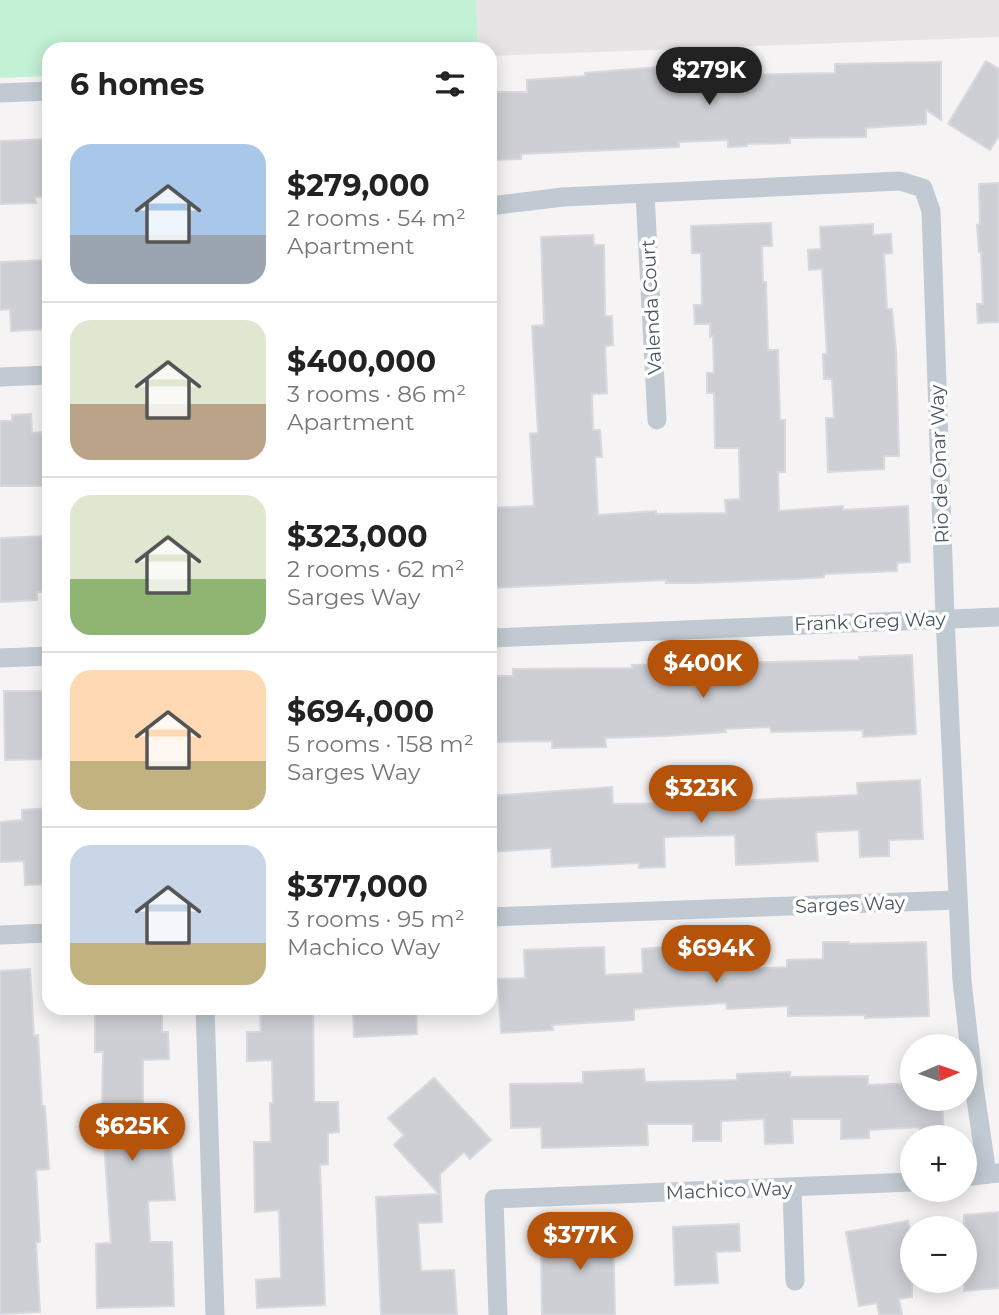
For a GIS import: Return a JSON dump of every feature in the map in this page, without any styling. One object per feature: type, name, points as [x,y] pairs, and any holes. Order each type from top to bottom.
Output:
[{"type":"street","points":[[0,93],[42,91]]},
{"type":"street","name":"Rio de Onar Way","points":[[497,205],[563,197],[900,181],[923,188],[931,211],[945,617],[963,994],[993,1173]]},
{"type":"street","name":"Valenda Court","points":[[645,194],[657,420]]},
{"type":"street","points":[[0,377],[42,375]]},
{"type":"street","name":"Frank Greg Way","points":[[497,638],[945,617],[999,617]]},
{"type":"street","points":[[0,658],[42,656]]},
{"type":"street","name":"Sarges Way","points":[[497,917],[957,900]]},
{"type":"street","points":[[0,935],[42,933]]},
{"type":"street","points":[[205,1015],[215,1315]]},
{"type":"street","name":"Machico Way","points":[[498,1315],[494,1199],[900,1183]]},
{"type":"street","points":[[792,1188],[795,1281]]},
{"type":"shaded area","points":[[476,0],[999,0],[999,37],[497,56],[497,42],[478,42]]},
{"type":"green space","points":[[0,0],[476,0],[478,42],[42,42],[42,76],[0,78]]},
{"type":"building","points":[[986,61],[999,69],[999,136],[990,150],[948,124]]},
{"type":"building","points":[[941,62],[941,120],[926,110],[926,124],[866,128],[866,137],[790,138],[790,143],[728,147],[728,140],[679,142],[679,147],[521,154],[521,159],[497,160],[497,92],[527,92],[527,80],[671,66],[732,64],[733,75],[835,73],[835,64]]},
{"type":"building","points":[[42,139],[42,197],[35,197],[36,203],[0,204],[0,141]]},
{"type":"building","points":[[999,183],[999,322],[978,323],[977,304],[983,304],[977,225],[980,224],[979,184]]},
{"type":"building","points":[[771,223],[772,246],[762,246],[763,282],[766,282],[768,350],[778,350],[780,420],[785,420],[785,472],[778,472],[779,511],[843,506],[843,510],[908,506],[910,562],[897,563],[897,571],[824,574],[824,577],[796,579],[695,583],[666,583],[666,580],[497,588],[497,508],[534,506],[530,434],[538,433],[532,326],[544,325],[541,237],[593,235],[594,245],[604,245],[605,316],[612,316],[613,345],[605,346],[607,393],[592,394],[593,430],[600,430],[602,457],[595,457],[598,515],[656,511],[656,514],[726,513],[725,500],[740,499],[739,448],[715,448],[714,393],[707,393],[707,373],[714,373],[713,336],[710,337],[710,324],[695,324],[694,305],[702,305],[701,253],[692,253],[691,226]]},
{"type":"building","points":[[873,224],[873,235],[891,234],[892,253],[884,254],[887,309],[892,309],[896,351],[899,456],[884,456],[884,469],[828,472],[826,418],[834,418],[832,379],[824,379],[823,354],[827,354],[822,269],[809,270],[808,250],[821,249],[820,227]]},
{"type":"building","points":[[42,260],[42,329],[11,331],[10,309],[0,310],[0,262]]},
{"type":"building","points":[[31,414],[32,433],[42,432],[42,486],[0,486],[0,421],[12,421],[12,415]]},
{"type":"building","points":[[42,536],[42,592],[37,592],[37,600],[0,602],[0,538]]},
{"type":"building","points":[[912,655],[916,734],[863,737],[863,730],[771,732],[770,727],[605,738],[606,747],[552,748],[552,741],[497,742],[497,676],[513,676],[513,669],[632,668],[632,665],[859,660],[859,657]]},
{"type":"building","points":[[4,691],[42,691],[42,759],[5,760]]},
{"type":"building","points":[[920,780],[923,839],[889,840],[889,856],[860,857],[859,830],[816,832],[818,861],[736,865],[735,835],[664,837],[665,867],[639,868],[639,863],[552,867],[551,848],[497,852],[497,795],[612,787],[613,804],[689,803],[858,795],[857,783]]},
{"type":"building","points":[[42,809],[42,884],[25,885],[24,861],[0,862],[0,822],[22,820],[22,810]]},
{"type":"building","points":[[749,941],[750,969],[787,967],[787,960],[823,959],[823,942],[926,942],[929,1016],[788,1016],[788,1006],[727,1009],[726,1003],[634,1009],[634,1020],[552,1025],[553,1030],[501,1033],[498,979],[525,978],[524,950],[604,947],[605,975],[643,973],[642,949],[664,947],[665,959],[724,956],[723,942]]},
{"type":"building","points":[[30,969],[34,1036],[38,1035],[49,1169],[36,1170],[40,1312],[0,1314],[0,971]]},
{"type":"building","points":[[95,1015],[162,1015],[162,1032],[168,1032],[169,1059],[143,1060],[143,1109],[147,1138],[170,1137],[175,1200],[148,1201],[150,1242],[172,1242],[174,1306],[97,1308],[96,1244],[111,1243],[102,1112],[103,1052],[95,1052]]},
{"type":"building","points":[[260,1015],[313,1015],[314,1102],[338,1102],[339,1132],[328,1133],[328,1164],[320,1165],[325,1305],[257,1308],[256,1280],[281,1278],[279,1210],[255,1212],[254,1142],[271,1142],[270,1103],[273,1103],[272,1060],[247,1061],[247,1032],[261,1032]]},
{"type":"building","points":[[353,1015],[416,1015],[417,1034],[354,1037]]},
{"type":"building","points":[[644,1069],[645,1082],[737,1080],[737,1074],[790,1072],[790,1077],[868,1076],[868,1085],[900,1084],[900,1111],[943,1111],[943,1125],[900,1125],[900,1128],[869,1130],[869,1138],[841,1139],[841,1119],[792,1119],[793,1143],[765,1144],[764,1119],[721,1121],[721,1141],[693,1141],[693,1124],[647,1124],[648,1145],[542,1148],[541,1127],[511,1128],[510,1084],[583,1083],[583,1072]]},
{"type":"building","points":[[434,1078],[491,1140],[470,1159],[464,1152],[440,1174],[442,1222],[418,1223],[421,1271],[454,1270],[457,1315],[381,1315],[376,1197],[439,1194],[394,1145],[404,1135],[388,1118]]},
{"type":"building","points":[[999,1212],[999,1288],[977,1290],[977,1216],[964,1215]]},
{"type":"building","points":[[900,1222],[900,1293],[912,1293],[912,1297],[899,1299],[902,1315],[879,1315],[877,1303],[859,1306],[846,1232]]},
{"type":"building","points":[[613,1224],[615,1315],[542,1315],[541,1252],[555,1252],[554,1228]]},
{"type":"building","points":[[739,1224],[740,1251],[716,1252],[718,1283],[675,1285],[673,1227]]}]
